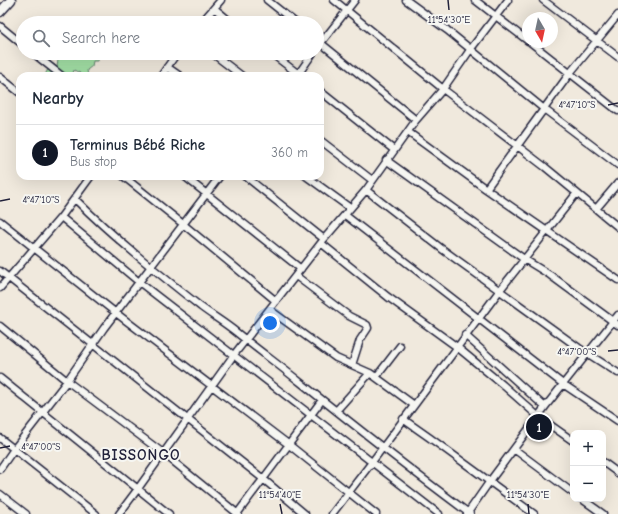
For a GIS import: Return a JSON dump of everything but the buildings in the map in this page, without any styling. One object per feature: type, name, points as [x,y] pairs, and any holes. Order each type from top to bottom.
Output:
[{"type":"street","points":[[0,12],[11,0]]},
{"type":"street","points":[[207,16],[221,0]]},
{"type":"street","points":[[268,0],[287,16]]},
{"type":"street","points":[[334,0],[443,89],[545,167],[618,227]]},
{"type":"street","points":[[324,37],[355,0]]},
{"type":"street","points":[[406,0],[447,30],[544,109],[618,165]]},
{"type":"street","points":[[475,0],[522,36]]},
{"type":"street","points":[[119,514],[233,356],[322,241],[366,190],[386,160],[416,120],[443,89],[508,0]]},
{"type":"street","points":[[544,0],[618,57]]},
{"type":"street","points":[[214,8],[224,16]]},
{"type":"street","points":[[486,189],[570,73],[618,15]]},
{"type":"street","points":[[0,26],[16,39]]},
{"type":"street","points":[[538,48],[618,111]]},
{"type":"street","points":[[324,49],[416,120]]},
{"type":"street","points":[[42,60],[57,72]]},
{"type":"street","points":[[164,72],[172,60]]},
{"type":"street","points":[[221,60],[237,72]]},
{"type":"street","points":[[280,60],[294,72]]},
{"type":"street","points":[[302,72],[309,60]]},
{"type":"street","points":[[167,67],[174,72]]},
{"type":"street","points":[[0,77],[16,90]]},
{"type":"street","points":[[324,94],[394,150]]},
{"type":"street","points":[[408,132],[486,189],[618,280]]},
{"type":"street","points":[[324,143],[372,180]]},
{"type":"street","points":[[386,160],[524,259],[550,275],[615,324]]},
{"type":"street","points":[[0,288],[61,217],[88,180]]},
{"type":"street","points":[[128,180],[276,301]]},
{"type":"street","points":[[189,180],[301,269]]},
{"type":"street","points":[[0,469],[217,180]]},
{"type":"street","points":[[250,180],[388,297],[503,385],[538,417],[570,439]]},
{"type":"street","points":[[312,180],[350,208]]},
{"type":"street","points":[[596,209],[618,183]]},
{"type":"street","points":[[366,190],[442,249],[618,373]]},
{"type":"street","points":[[332,514],[465,335],[576,194]]},
{"type":"street","points":[[75,199],[152,268],[468,514],[490,481],[545,407],[588,353],[615,324],[618,315]]},
{"type":"street","points":[[345,215],[563,384],[618,421]]},
{"type":"street","points":[[61,217],[139,282],[233,356],[439,514]]},
{"type":"street","points":[[0,222],[116,313],[288,444],[376,514]]},
{"type":"street","points":[[0,271],[188,419],[305,514]]},
{"type":"street","points":[[296,276],[349,316],[367,325],[368,328],[360,340],[352,365]]},
{"type":"street","points":[[270,310],[332,355],[377,376],[414,405]]},
{"type":"street","points":[[0,326],[67,381],[164,453],[238,514],[262,478],[322,400]]},
{"type":"street","points":[[465,335],[545,407]]},
{"type":"street","points":[[377,376],[400,346]]},
{"type":"street","points":[[336,412],[370,373]]},
{"type":"street","points":[[0,378],[137,490],[169,514]]},
{"type":"street","points":[[403,419],[534,514]]},
{"type":"street","points":[[0,438],[96,514]]},
{"type":"street","points":[[514,449],[570,491]]},
{"type":"street","points":[[606,464],[618,473]]},
{"type":"street","points":[[0,494],[26,514]]},
{"type":"street","points":[[586,502],[603,514]]},
{"type":"green space","points":[[45,60],[48,60],[57,67],[58,60],[97,60],[93,61],[92,66],[87,70],[87,72],[78,72],[74,70],[73,72],[46,72],[48,69],[43,65]]},
{"type":"place","name":"Terminus Bébé Riche","points":[[539,427]]},
{"type":"district","name":"BISSONGO","points":[[141,455]]}]
